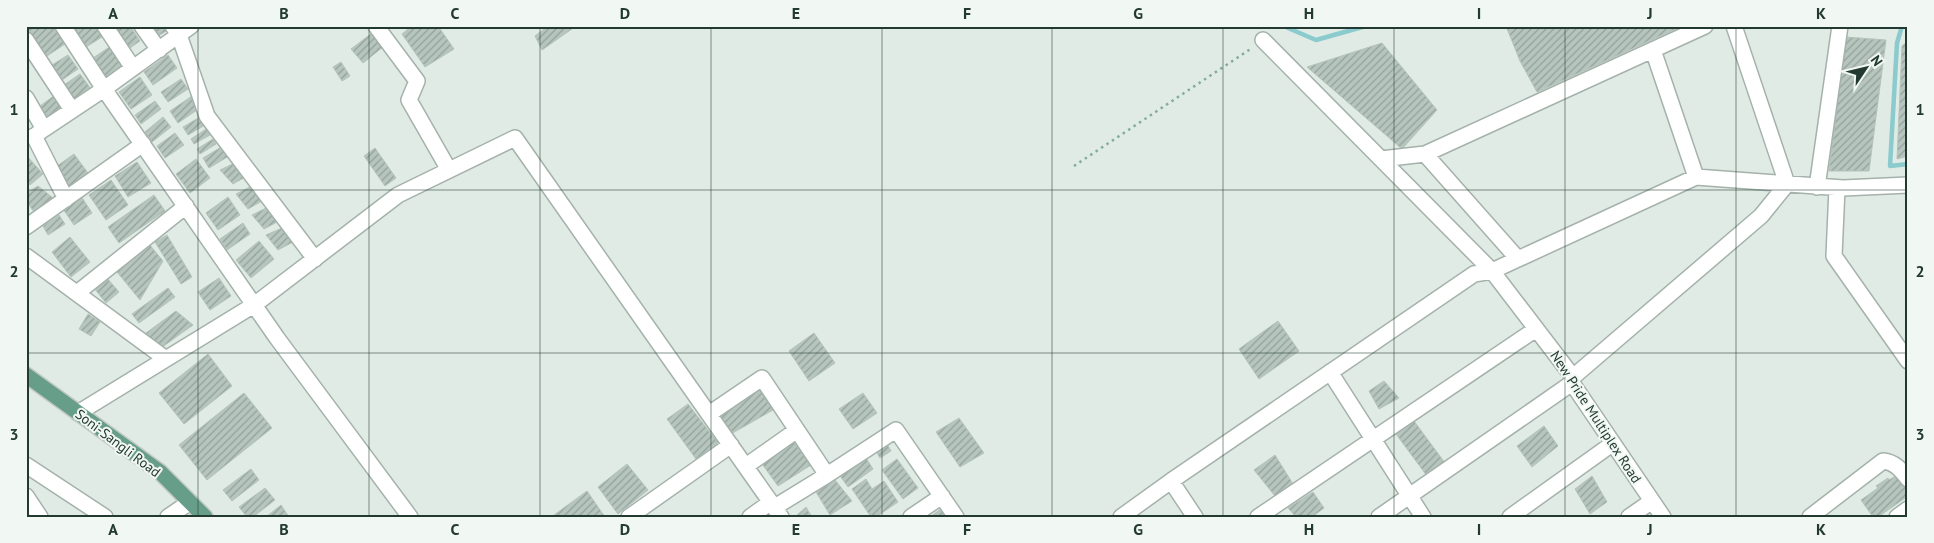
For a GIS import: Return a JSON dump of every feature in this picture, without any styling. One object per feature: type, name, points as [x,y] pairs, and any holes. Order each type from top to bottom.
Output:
[{"type":"main road","name":"Soni-Sangli Road","points":[[26,375],[160,472],[205,517]]},
{"type":"street","points":[[63,26],[104,89],[254,305],[410,517]]},
{"type":"street","points":[[105,26],[133,68]]},
{"type":"street","points":[[142,26],[159,50]]},
{"type":"street","points":[[376,26],[417,80],[409,100],[449,170]]},
{"type":"street","points":[[1381,159],[1425,154],[1705,26]]},
{"type":"street","points":[[1734,26],[1787,184]]},
{"type":"street","points":[[1817,186],[1840,26]]},
{"type":"street","points":[[35,136],[159,50],[181,29],[207,116],[314,259]]},
{"type":"street","points":[[26,40],[72,110]]},
{"type":"street","name":"New Pride Multiplex Road","points":[[1264,40],[1492,271],[1572,380],[1612,444],[1663,517]]},
{"type":"street","points":[[1653,50],[1696,177]]},
{"type":"street","points":[[26,98],[35,136],[66,199]]},
{"type":"street","points":[[78,413],[254,305],[398,195],[515,138],[776,509]]},
{"type":"street","points":[[26,227],[143,144]]},
{"type":"street","points":[[1425,154],[1518,259]]},
{"type":"street","points":[[1121,517],[1474,274],[1492,271],[1696,177],[1836,188],[1908,185]]},
{"type":"street","points":[[1380,517],[1572,380],[1761,216],[1787,184]]},
{"type":"street","points":[[1836,188],[1834,256],[1908,362]]},
{"type":"street","points":[[77,293],[186,206]]},
{"type":"street","points":[[26,256],[166,359]]},
{"type":"street","points":[[1258,517],[1536,329]]},
{"type":"street","points":[[1330,372],[1423,517]]},
{"type":"street","points":[[709,414],[762,378],[827,474]]},
{"type":"street","points":[[746,466],[797,430]]},
{"type":"street","points":[[750,517],[776,509],[896,430],[956,517]]},
{"type":"street","points":[[1510,517],[1612,444]]},
{"type":"street","points":[[628,517],[731,445]]},
{"type":"street","points":[[1813,516],[1883,461],[1889,461],[1898,467],[1908,480]]},
{"type":"street","points":[[26,465],[105,517]]},
{"type":"street","points":[[1171,481],[1195,517]]},
{"type":"street","points":[[26,496],[40,517]]},
{"type":"street","points":[[911,517],[942,496]]},
{"type":"street","points":[[1628,517],[1652,501]]},
{"type":"street","points":[[168,517],[190,502]]},
{"type":"street","points":[[1897,517],[1908,509]]},
{"type":"path","points":[[1074,166],[1264,40]]},
{"type":"building","points":[[26,26],[52,26],[65,44],[47,56]]},
{"type":"building","points":[[95,26],[102,37],[86,47],[73,27]]},
{"type":"building","points":[[123,26],[130,26],[140,41],[127,50],[115,32]]},
{"type":"building","points":[[152,26],[166,26],[168,30],[158,36]]},
{"type":"building","points":[[412,26],[438,26],[454,49],[425,67],[402,34]]},
{"type":"building","points":[[548,26],[576,26],[542,50],[535,36]]},
{"type":"building","points":[[1506,26],[1682,26],[1537,92],[1520,61]]},
{"type":"building","points":[[372,33],[383,47],[363,63],[351,49]]},
{"type":"building","points":[[1846,37],[1886,40],[1869,171],[1829,171]]},
{"type":"building","points":[[1908,41],[1908,156],[1897,159],[1902,46]]},
{"type":"building","points":[[1382,43],[1437,110],[1402,149],[1307,67]]},
{"type":"building","points":[[111,46],[125,67],[108,79],[93,58]]},
{"type":"building","points":[[68,55],[78,69],[62,80],[52,65]]},
{"type":"building","points":[[168,55],[177,68],[153,85],[144,72]]},
{"type":"building","points":[[341,62],[350,76],[342,81],[333,67]]},
{"type":"building","points":[[80,74],[91,89],[74,100],[64,85]]},
{"type":"building","points":[[140,77],[152,95],[131,109],[119,92]]},
{"type":"building","points":[[181,79],[188,89],[168,102],[161,92]]},
{"type":"building","points":[[55,95],[64,108],[49,119],[40,106]]},
{"type":"building","points":[[192,96],[200,108],[178,123],[170,111]]},
{"type":"building","points":[[155,101],[161,109],[141,124],[135,115]]},
{"type":"building","points":[[163,117],[171,127],[152,142],[145,132]]},
{"type":"building","points":[[200,117],[205,125],[188,135],[183,127]]},
{"type":"building","points":[[206,129],[210,135],[194,144],[191,139]]},
{"type":"building","points":[[175,133],[184,145],[165,158],[157,146]]},
{"type":"building","points":[[213,139],[216,144],[200,154],[197,149]]},
{"type":"building","points":[[223,146],[229,156],[209,168],[203,158]]},
{"type":"building","points":[[375,148],[396,178],[385,186],[364,156]]},
{"type":"building","points":[[74,154],[88,173],[67,189],[53,169]]},
{"type":"building","points":[[27,156],[43,174],[30,185],[26,180]]},
{"type":"building","points":[[196,159],[210,178],[190,193],[176,174]]},
{"type":"building","points":[[137,162],[151,183],[128,197],[115,176]]},
{"type":"building","points":[[237,162],[247,176],[233,184],[220,170]]},
{"type":"building","points":[[111,180],[128,205],[106,220],[89,195]]},
{"type":"building","points":[[38,186],[53,198],[34,212],[26,201],[26,193]]},
{"type":"building","points":[[252,186],[262,201],[248,209],[236,194]]},
{"type":"building","points":[[154,195],[165,211],[119,243],[108,227]]},
{"type":"building","points":[[81,196],[92,213],[74,225],[63,209]]},
{"type":"building","points":[[228,197],[240,215],[218,230],[206,213]]},
{"type":"building","points":[[268,207],[279,221],[264,229],[252,215]]},
{"type":"building","points":[[59,215],[65,224],[48,235],[43,226]]},
{"type":"building","points":[[243,223],[250,234],[227,250],[220,239]]},
{"type":"building","points":[[282,228],[293,242],[278,250],[266,235]]},
{"type":"building","points":[[167,235],[192,277],[181,284],[155,242]]},
{"type":"building","points":[[70,237],[90,262],[71,277],[52,252]]},
{"type":"building","points":[[259,241],[274,259],[251,278],[236,260]]},
{"type":"building","points":[[149,244],[163,261],[140,300],[117,272]]},
{"type":"building","points":[[107,278],[119,292],[106,303],[94,288]]},
{"type":"building","points":[[219,278],[231,296],[210,310],[198,292]]},
{"type":"building","points":[[168,288],[175,297],[139,323],[132,314]]},
{"type":"building","points":[[176,311],[193,325],[158,350],[146,333]]},
{"type":"building","points":[[88,314],[100,322],[91,336],[79,329]]},
{"type":"building","points":[[1278,321],[1299,351],[1259,379],[1239,349]]},
{"type":"building","points":[[814,333],[835,363],[809,381],[789,351]]},
{"type":"building","points":[[208,354],[232,386],[184,424],[159,393]]},
{"type":"building","points":[[1384,381],[1399,398],[1379,409],[1369,391]]},
{"type":"building","points":[[758,387],[773,410],[731,434],[717,416]]},
{"type":"building","points":[[244,393],[272,428],[207,480],[179,445]]},
{"type":"building","points":[[863,393],[877,413],[853,429],[839,409]]},
{"type":"building","points":[[688,404],[718,443],[696,459],[667,419]]},
{"type":"building","points":[[959,418],[984,453],[960,467],[936,432]]},
{"type":"building","points":[[1414,421],[1445,463],[1427,476],[1396,434]]},
{"type":"building","points":[[1544,426],[1558,446],[1532,467],[1517,446]]},
{"type":"building","points":[[793,441],[811,465],[778,486],[760,461]]},
{"type":"building","points":[[887,444],[891,451],[880,458],[876,451]]},
{"type":"building","points":[[864,455],[873,469],[848,487],[838,473]]},
{"type":"building","points":[[1275,455],[1293,484],[1275,496],[1254,470]]},
{"type":"building","points":[[897,459],[918,488],[903,499],[882,470]]},
{"type":"building","points":[[627,464],[648,490],[618,514],[598,487]]},
{"type":"building","points":[[251,469],[259,480],[232,501],[223,490]]},
{"type":"building","points":[[1897,475],[1908,491],[1908,496],[1878,517],[1873,517],[1861,500],[1878,488],[1876,486],[1888,478],[1889,480]]},
{"type":"building","points":[[1592,476],[1607,502],[1590,514],[1575,489]]},
{"type":"building","points":[[866,479],[872,489],[884,481],[898,502],[876,517],[871,517],[852,489]]},
{"type":"building","points":[[835,480],[852,501],[830,515],[816,492]]},
{"type":"building","points":[[265,488],[275,500],[253,517],[247,517],[239,507]]},
{"type":"building","points":[[587,491],[605,517],[556,517],[554,515]]},
{"type":"building","points":[[1313,492],[1324,508],[1312,517],[1296,517],[1288,508]]},
{"type":"building","points":[[281,505],[289,517],[266,517]]},
{"type":"building","points":[[806,507],[812,517],[795,517]]},
{"type":"building","points":[[941,509],[947,517],[930,517]]},
{"type":"waterway","points":[[1287,26],[1316,40],[1366,26]]},
{"type":"waterway","points":[[1902,26],[1897,43],[1890,166],[1908,164]]}]
